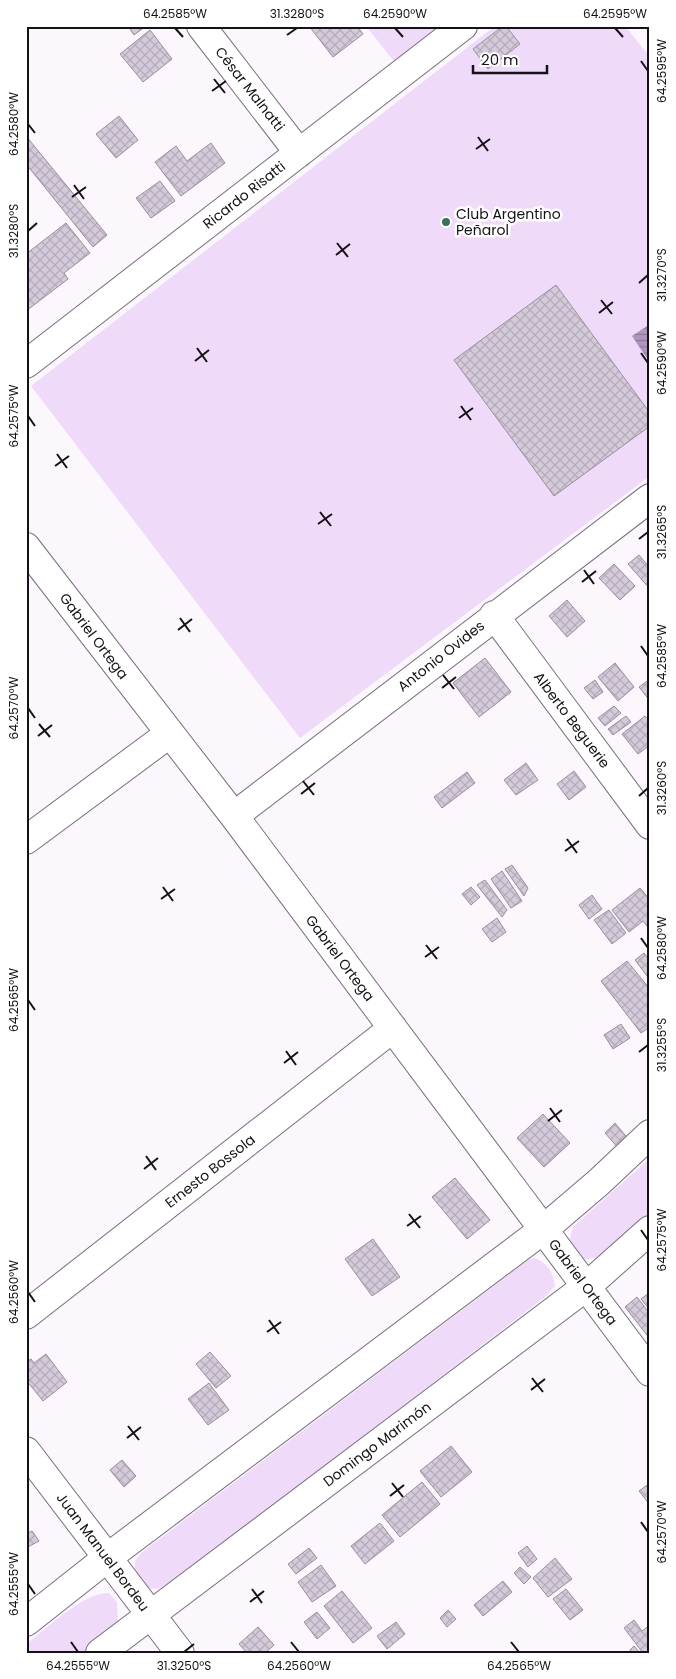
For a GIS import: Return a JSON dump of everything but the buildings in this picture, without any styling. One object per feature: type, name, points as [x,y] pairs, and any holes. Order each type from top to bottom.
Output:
[{"type":"street","name":"César Malnatti","points":[[201,26],[298,152]]},
{"type":"street","name":"Ricardo Risatti","points":[[26,364],[463,26]]},
{"type":"street","name":"Antonio Ovides","points":[[234,816],[494,615],[650,498]]},
{"type":"street","name":"Gabriel Ortega","points":[[26,547],[168,734],[234,816],[650,1372]]},
{"type":"street","name":"Alberto Beguerie","points":[[494,615],[650,825]]},
{"type":"street","points":[[26,840],[168,734]]},
{"type":"street","name":"Ernesto Bossola","points":[[26,1315],[393,1028]]},
{"type":"street","points":[[26,1622],[544,1229],[599,1182],[650,1134]]},
{"type":"street","name":"Domingo Marimón","points":[[100,1653],[587,1286],[650,1230]]},
{"type":"street","name":"Juan Manuel Bordeu","points":[[26,1451],[180,1653]]},
{"type":"shaded area","points":[[366,26],[445,26],[396,64]]},
{"type":"shaded area","name":"Club Argentino Peñarol","points":[[495,26],[625,26],[650,57],[650,476],[300,738],[31,386]]},
{"type":"shaded area","points":[[650,324],[650,363],[632,336]]},
{"type":"shaded area","points":[[650,1158],[650,1218],[609,1251],[590,1259],[581,1259],[569,1242],[573,1227]]},
{"type":"shaded area","points":[[534,1258],[546,1265],[553,1276],[555,1286],[545,1297],[182,1575],[158,1589],[148,1588],[135,1575],[135,1561],[141,1553],[528,1260]]},
{"type":"shaded area","points":[[109,1593],[117,1602],[118,1622],[114,1631],[85,1653],[26,1653],[26,1644],[66,1612],[88,1599]]},
{"type":"place","name":"Club Argentino Peñarol","points":[[446,222]]}]
